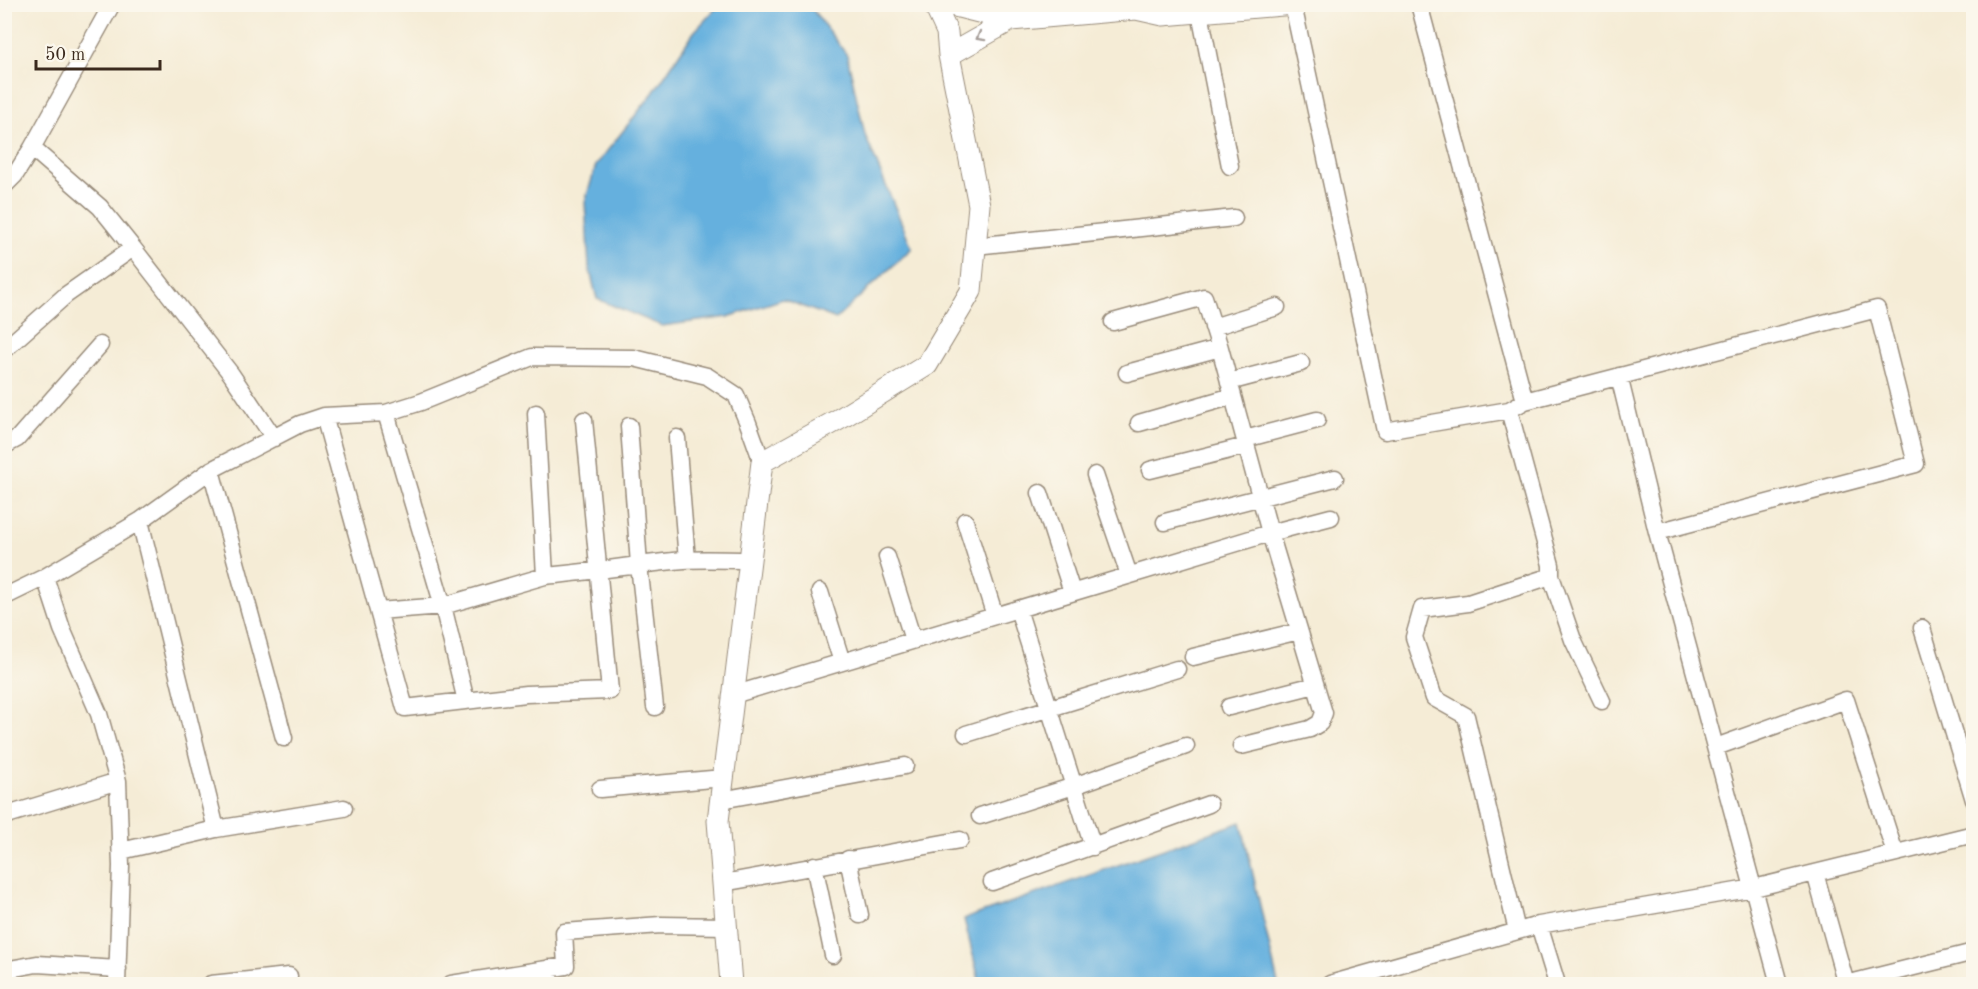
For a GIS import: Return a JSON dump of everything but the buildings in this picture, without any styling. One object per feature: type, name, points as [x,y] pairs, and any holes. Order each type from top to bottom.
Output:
[{"type":"street","points":[[4,186],[32,148],[112,4]]},
{"type":"street","points":[[762,462],[843,417],[927,365],[971,291],[979,205],[949,55],[947,32],[934,4]]},
{"type":"street","points":[[947,4],[1011,20],[1140,7],[1163,15],[1294,5],[1385,431],[1509,410],[1525,401],[1877,309],[1916,464],[1657,532]]},
{"type":"street","points":[[1419,4],[1525,401]]},
{"type":"street","points":[[1200,13],[1230,166]]},
{"type":"street","points":[[949,55],[1011,20]]},
{"type":"street","points":[[32,148],[100,207],[231,374],[274,438]]},
{"type":"street","points":[[975,246],[1234,218]]},
{"type":"street","points":[[4,350],[66,295],[133,248]]},
{"type":"street","points":[[1113,322],[1204,297],[1220,348],[1260,497],[1324,713],[1320,723],[1310,729],[1241,746]]},
{"type":"street","points":[[1213,327],[1277,307]]},
{"type":"street","points":[[4,446],[17,439],[100,345]]},
{"type":"street","points":[[1127,373],[1220,348]]},
{"type":"street","points":[[4,597],[45,577],[140,521],[211,470],[300,423],[324,416],[386,413],[421,402],[532,357],[634,358],[707,376],[736,395],[762,462],[718,821],[731,984]]},
{"type":"street","points":[[1139,423],[1301,363]]},
{"type":"street","points":[[1619,376],[1657,532],[1779,984]]},
{"type":"street","points":[[1509,410],[1551,565],[1551,576],[1573,640],[1602,701]]},
{"type":"street","points":[[386,413],[443,606],[466,701]]},
{"type":"street","points":[[536,413],[545,576]]},
{"type":"street","points":[[324,416],[405,708],[526,694],[610,692],[584,420]]},
{"type":"street","points":[[1150,470],[1317,420]]},
{"type":"street","points":[[629,426],[639,565],[655,707]]},
{"type":"street","points":[[677,438],[687,560]]},
{"type":"street","points":[[211,470],[284,738]]},
{"type":"street","points":[[1095,475],[1129,575]]},
{"type":"street","points":[[1165,522],[1335,478]]},
{"type":"street","points":[[1040,493],[1072,592]]},
{"type":"street","points":[[733,695],[1270,532],[1331,517]]},
{"type":"street","points":[[140,521],[216,829]]},
{"type":"street","points":[[965,521],[995,616]]},
{"type":"street","points":[[887,557],[913,640]]},
{"type":"street","points":[[378,611],[443,606],[545,576],[599,572],[687,560],[750,560]]},
{"type":"street","points":[[1516,931],[1466,716],[1434,698],[1414,637],[1422,609],[1468,603],[1551,576]]},
{"type":"street","points":[[4,970],[37,964],[117,977],[121,852],[118,781],[99,714],[62,629],[45,577]]},
{"type":"street","points":[[820,592],[842,662]]},
{"type":"street","points":[[1018,609],[1093,847]]},
{"type":"street","points":[[1922,628],[1974,800]]},
{"type":"street","points":[[1193,657],[1299,631]]},
{"type":"street","points":[[966,734],[1177,669]]},
{"type":"street","points":[[1229,707],[1315,685]]},
{"type":"street","points":[[1716,747],[1846,700],[1895,853]]},
{"type":"street","points":[[980,816],[1074,786],[1186,746]]},
{"type":"street","points":[[721,800],[905,766]]},
{"type":"street","points":[[600,789],[723,778]]},
{"type":"street","points":[[4,816],[118,781]]},
{"type":"street","points":[[992,882],[1209,804]]},
{"type":"street","points":[[121,852],[216,829],[344,808]]},
{"type":"street","points":[[1330,984],[1539,925],[1754,888],[1974,834]]},
{"type":"street","points":[[723,883],[960,840]]},
{"type":"street","points":[[848,859],[860,915]]},
{"type":"street","points":[[814,865],[833,954]]},
{"type":"street","points":[[1815,873],[1846,984],[1974,952]]},
{"type":"street","points":[[451,984],[550,976],[566,966],[564,932],[662,925],[727,926]]},
{"type":"street","points":[[1539,925],[1557,984]]},
{"type":"street","points":[[211,984],[289,976]]},
{"type":"water","points":[[720,4],[809,5],[847,55],[865,135],[912,248],[836,319],[783,299],[728,317],[662,326],[597,299],[589,267],[585,202],[596,165],[653,93],[694,32]]},
{"type":"water","points":[[1241,822],[1278,984],[980,984],[964,919]]}]
